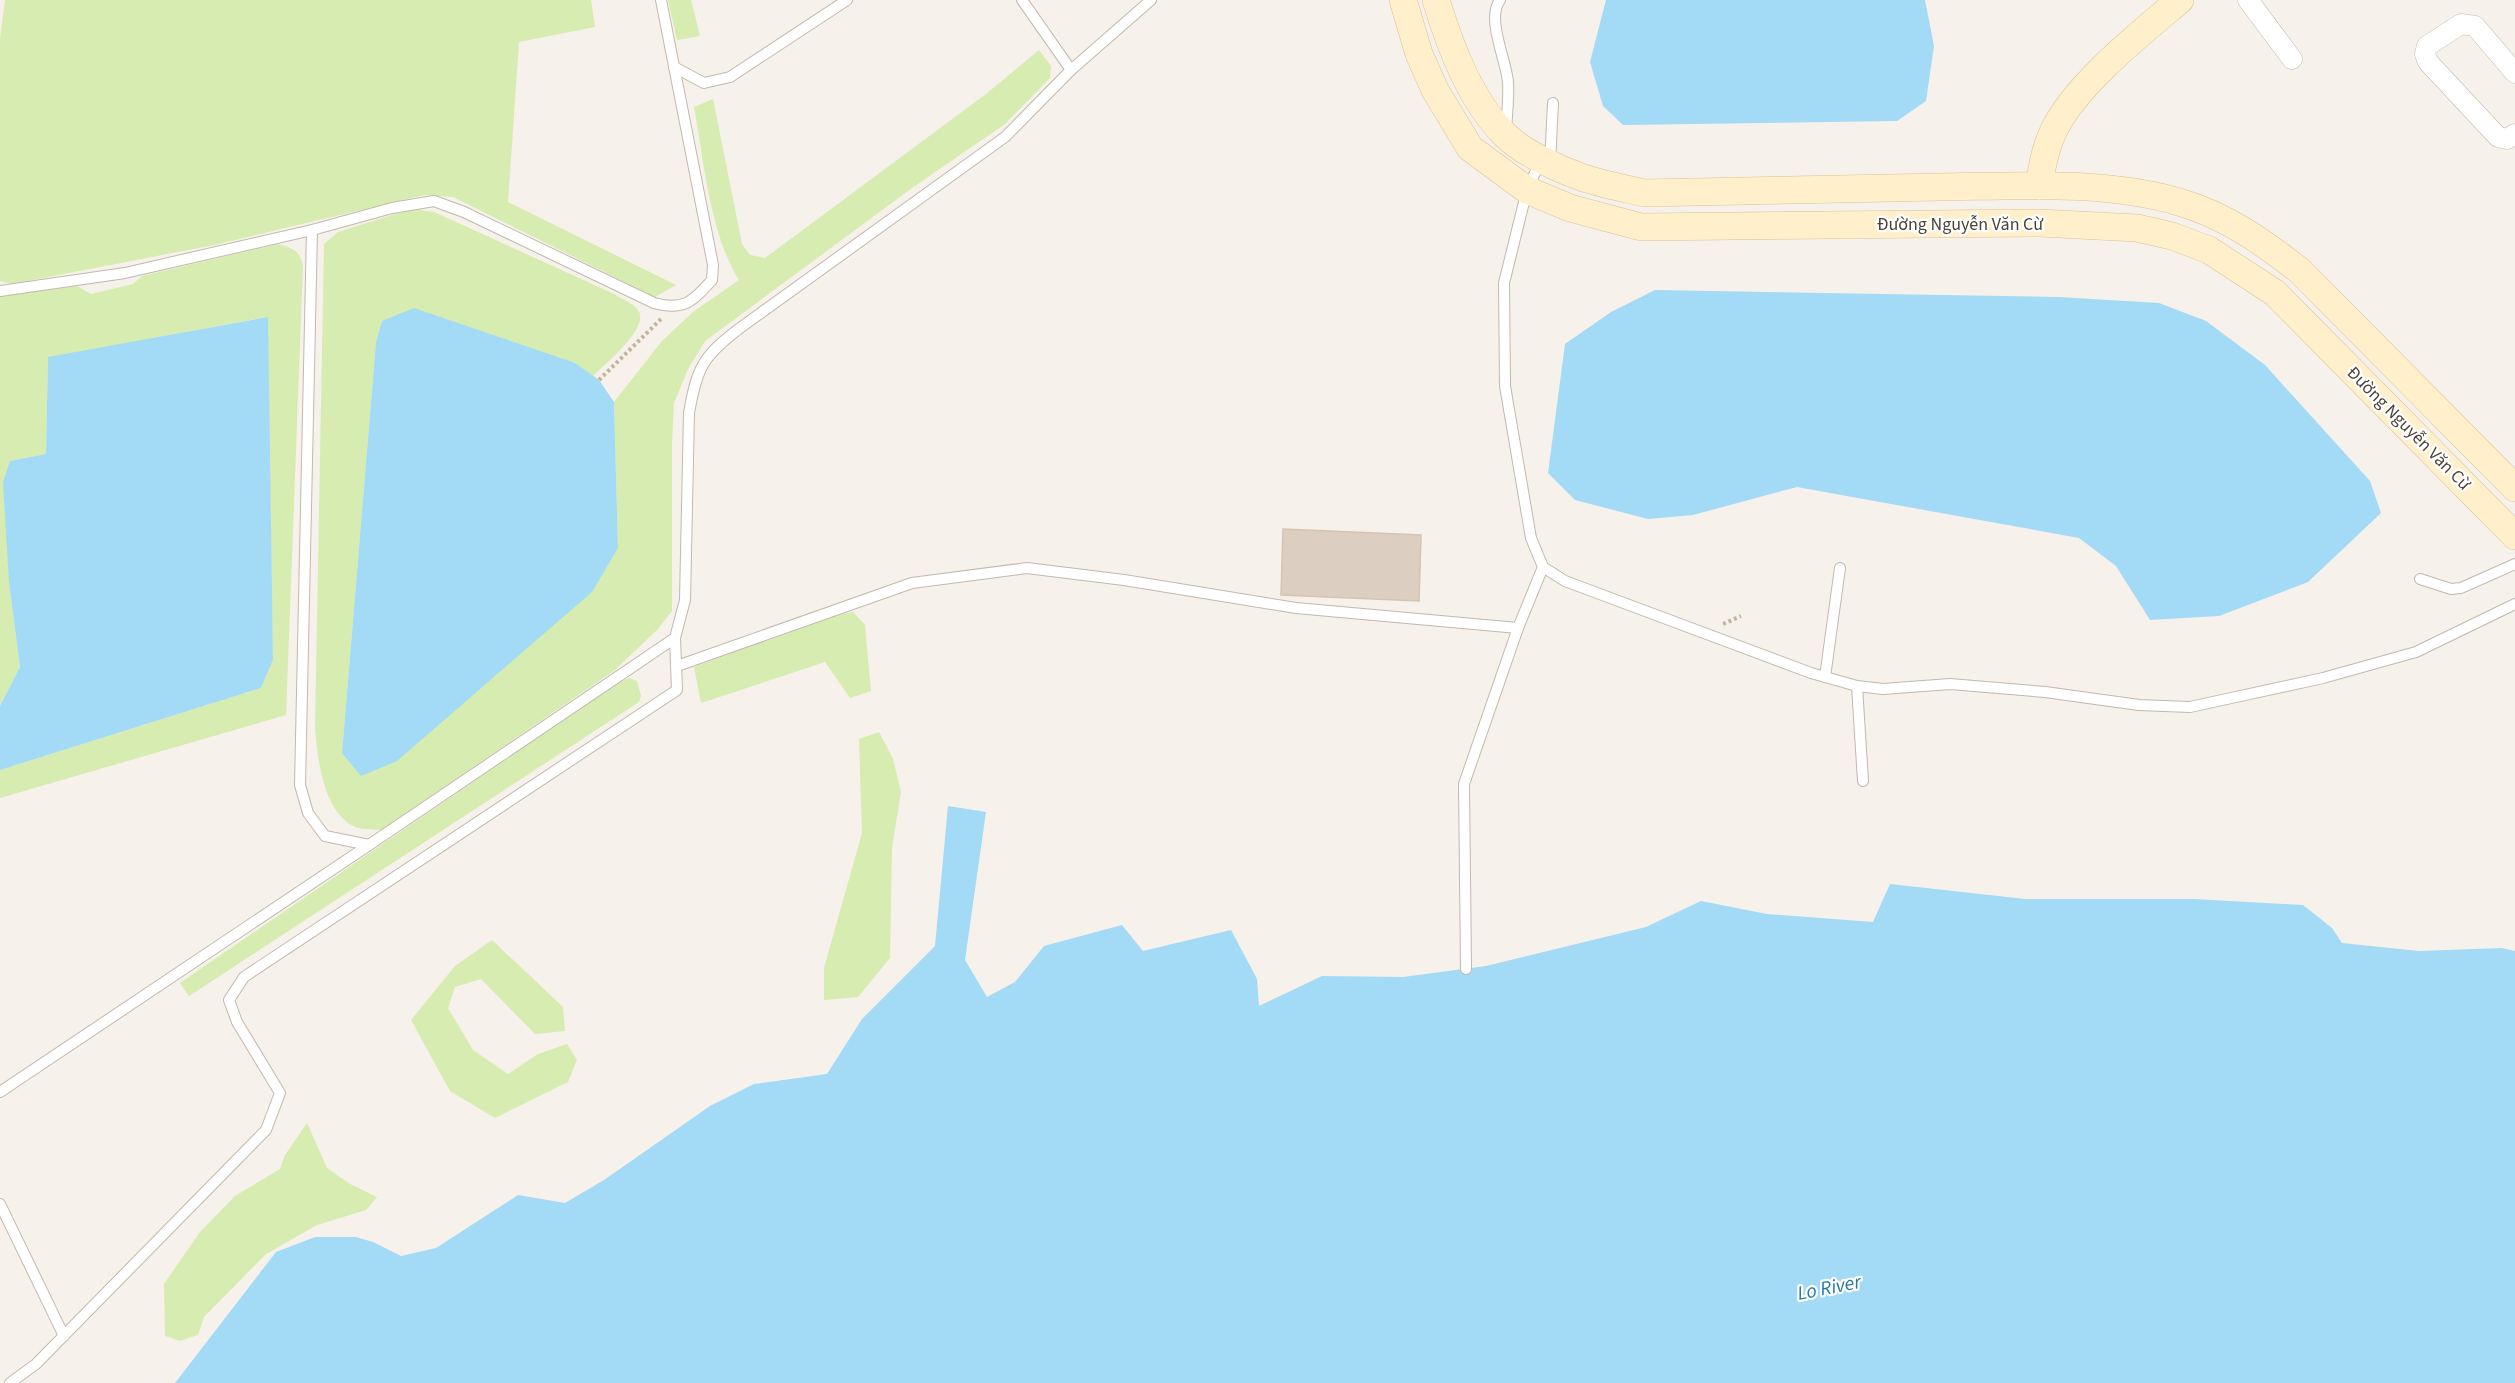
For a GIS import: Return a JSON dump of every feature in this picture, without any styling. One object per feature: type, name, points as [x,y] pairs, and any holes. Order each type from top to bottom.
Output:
[{"type":"main road","name":"Đường Nguyễn Văn Cừ","points":[[1403,0],[1419,54],[1447,113],[1470,148],[1527,190],[1570,208],[1641,227],[2039,223],[2137,228],[2172,236],[2209,250],[2275,293],[2515,536]]},
{"type":"main road","name":"Đường Nguyễn Văn Cừ","points":[[1436,0],[1448,38],[1465,73],[1483,106],[1506,136],[1546,161],[1582,177],[1644,193],[2039,186],[2142,193],[2180,202],[2217,216],[2263,241],[2300,271],[2515,488]]},
{"type":"main road","points":[[2039,186],[2048,143],[2067,108],[2113,59],[2174,2]]},
{"type":"street","points":[[2248,0],[2292,59]]},
{"type":"street","points":[[2515,73],[2475,26],[2461,24],[2427,46],[2425,54],[2428,62],[2498,137],[2507,139],[2515,134]]},
{"type":"lane","points":[[0,291],[125,273],[312,230],[392,208],[434,201],[464,212],[654,303],[672,308],[688,302],[712,280],[713,265],[661,0]]},
{"type":"lane","points":[[674,67],[704,83],[730,77],[847,0]]},
{"type":"lane","points":[[1022,0],[1071,70]]},
{"type":"lane","points":[[10,1383],[36,1365],[266,1130],[280,1093],[237,1022],[229,1000],[244,977],[677,690],[675,638],[685,600],[689,413],[693,387],[703,362],[740,328],[1005,137],[1071,70],[1151,0]]},
{"type":"lane","points":[[1489,0],[1495,17],[1508,80],[1506,136]]},
{"type":"lane","points":[[1495,17],[1496,6],[1500,0]]},
{"type":"lane","points":[[1553,103],[1546,161],[1527,190],[1504,283],[1505,387],[1531,538],[1543,567],[1565,581],[1825,677],[1857,686],[1883,689],[1950,684],[2045,692],[2139,705],[2190,707],[2323,678],[2416,652],[2515,604]]},
{"type":"lane","points":[[312,230],[300,785],[308,813],[325,836],[369,845]]},
{"type":"lane","points":[[2420,579],[2451,589],[2461,588],[2515,564]]},
{"type":"lane","points":[[1466,969],[1464,784],[1518,628],[1543,567]]},
{"type":"lane","points":[[677,666],[912,583],[1027,568],[1124,580],[1296,608],[1518,628]]},
{"type":"lane","points":[[1825,677],[1840,568]]},
{"type":"lane","points":[[0,1092],[675,638]]},
{"type":"lane","points":[[1857,686],[1863,781]]},
{"type":"lane","points":[[0,1204],[64,1336]]},
{"type":"path","points":[[599,380],[672,308]]},
{"type":"green space","points":[[5,0],[591,0],[595,27],[519,42],[508,202],[676,285],[655,297],[453,197],[424,195],[214,245],[12,284],[0,281],[0,39]]},
{"type":"green space","points":[[668,0],[691,0],[700,36],[677,40]]},
{"type":"green space","points":[[1039,50],[1051,66],[1050,78],[1005,124],[912,188],[705,341],[688,369],[674,403],[672,611],[657,630],[615,670],[381,830],[356,827],[343,818],[334,808],[328,795],[320,768],[315,728],[324,244],[338,232],[389,216],[414,209],[434,212],[614,294],[636,307],[640,317],[633,335],[593,376],[574,363],[382,321],[376,342],[342,753],[618,548],[614,402],[662,341],[693,312],[739,280],[721,241],[709,196],[694,107],[713,99],[742,244],[750,255],[765,258],[986,94]]},
{"type":"green space","points":[[278,244],[295,250],[303,266],[286,715],[0,798],[0,770],[261,688],[273,660],[267,317],[48,358],[46,454],[10,461],[9,583],[20,667],[0,706],[0,296],[77,286],[91,294],[133,284],[142,276]]},
{"type":"green space","points":[[853,612],[865,625],[871,691],[850,698],[825,662],[701,703],[694,667],[834,616]]},
{"type":"green space","points":[[629,678],[637,681],[641,696],[639,702],[189,996],[180,983],[613,686]]},
{"type":"green space","points":[[879,732],[893,759],[901,792],[892,848],[890,958],[858,997],[824,1000],[824,968],[862,833],[859,739]]},
{"type":"green space","points":[[492,940],[563,1007],[565,1031],[535,1034],[481,979],[455,987],[448,1008],[473,1050],[508,1074],[538,1054],[567,1044],[577,1060],[568,1082],[495,1118],[450,1091],[411,1020],[455,966]]},
{"type":"green space","points":[[307,1123],[327,1168],[350,1184],[377,1197],[366,1210],[317,1225],[266,1254],[204,1317],[198,1335],[180,1341],[165,1336],[164,1284],[200,1232],[235,1196],[280,1169],[285,1155]]},
{"type":"water","points":[[1606,0],[1925,0],[1934,46],[1926,101],[1897,121],[1623,125],[1603,106],[1590,62]]},
{"type":"water","points":[[1655,290],[2058,297],[2159,303],[2206,321],[2265,365],[2370,481],[2381,513],[2308,582],[2219,616],[2150,620],[2116,566],[2079,538],[1797,487],[1693,515],[1648,519],[1575,500],[1548,473],[1565,344],[1611,312]]},
{"type":"water","points":[[414,308],[575,363],[599,380],[614,402],[618,548],[592,592],[397,761],[361,776],[342,753],[376,342],[382,321]]},
{"type":"water","points":[[268,317],[273,660],[261,688],[0,770],[0,706],[20,667],[9,583],[3,482],[10,461],[46,454],[48,357]]},
{"type":"water","name":"Lo River","points":[[948,806],[986,812],[965,960],[987,997],[1015,982],[1044,946],[1122,925],[1143,951],[1231,930],[1257,979],[1259,1006],[1322,976],[1403,977],[1486,966],[1646,927],[1701,901],[1767,914],[1873,922],[1890,884],[2025,899],[2195,899],[2303,905],[2332,928],[2342,943],[2419,951],[2502,948],[2515,951],[2515,1383],[175,1383],[276,1252],[315,1237],[356,1237],[373,1242],[401,1256],[436,1248],[518,1195],[565,1203],[604,1180],[710,1106],[754,1084],[827,1074],[862,1019],[935,946]]},
{"type":"building","points":[[1283,529],[1421,535],[1419,601],[1281,595]]}]
